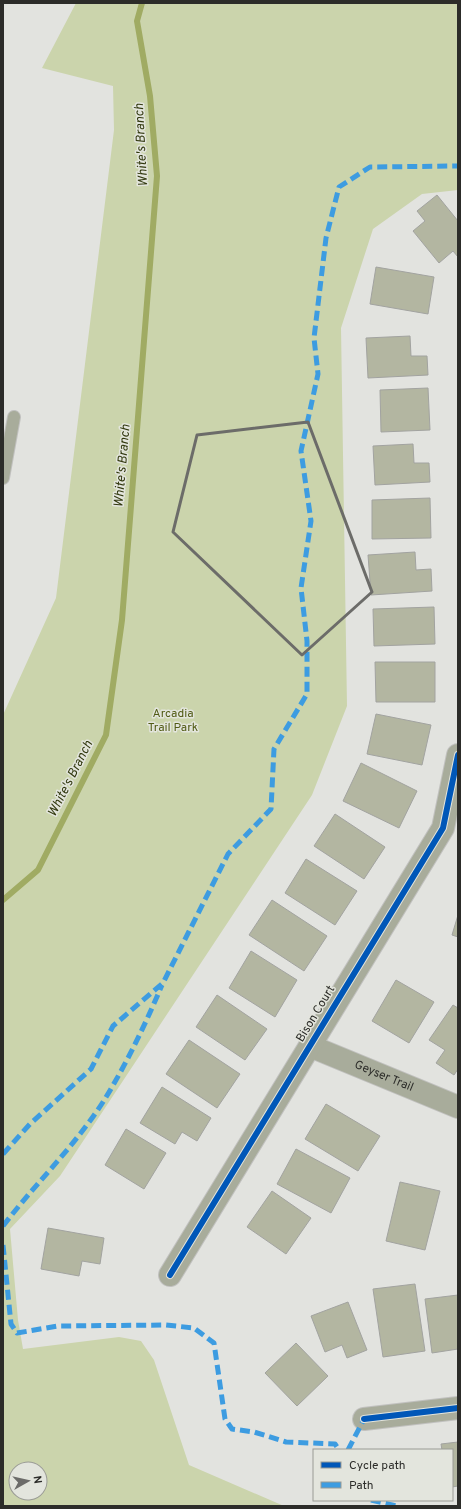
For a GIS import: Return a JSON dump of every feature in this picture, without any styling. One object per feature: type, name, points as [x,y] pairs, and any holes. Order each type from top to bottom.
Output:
[{"type":"street","name":"Bison Court","points":[[170,1275],[310,1046],[450,829],[458,755]]},
{"type":"street","name":"Geyser Trail","points":[[310,1046],[458,1107]]},
{"type":"street","points":[[364,1419],[458,1408]]},
{"type":"lane","points":[[3,478],[14,417]]},
{"type":"highlighted area","points":[[308,422],[372,592],[302,655],[173,532],[197,435]]},
{"type":"green space","name":"Arcadia Trail Park","points":[[76,3],[458,3],[458,190],[422,194],[373,229],[341,328],[347,706],[312,795],[60,1176],[10,1229],[18,1320],[23,1349],[119,1337],[141,1341],[154,1360],[189,1465],[284,1506],[3,1506],[3,715],[56,598],[114,130],[113,86],[42,68]]},
{"type":"building","points":[[437,195],[458,221],[458,257],[453,251],[439,263],[413,231],[425,221],[417,211]]},
{"type":"building","points":[[376,267],[434,277],[428,314],[370,304]]},
{"type":"building","points":[[410,336],[411,356],[427,356],[428,375],[368,378],[366,338]]},
{"type":"building","points":[[428,388],[430,430],[381,432],[380,390]]},
{"type":"building","points":[[413,444],[414,463],[429,463],[430,482],[375,485],[373,446]]},
{"type":"building","points":[[430,498],[431,538],[372,539],[372,500]]},
{"type":"building","points":[[415,552],[416,570],[431,569],[432,591],[371,595],[368,555]]},
{"type":"building","points":[[434,607],[435,644],[374,646],[373,609]]},
{"type":"building","points":[[375,662],[435,662],[435,702],[376,702]]},
{"type":"building","points":[[376,714],[431,725],[422,765],[367,754]]},
{"type":"building","points":[[361,763],[417,791],[399,828],[343,801]]},
{"type":"building","points":[[335,814],[385,847],[364,879],[314,846]]},
{"type":"building","points":[[306,859],[357,891],[335,925],[285,893]]},
{"type":"building","points":[[272,900],[327,936],[304,971],[249,935]]},
{"type":"building","points":[[458,915],[458,937],[452,935]]},
{"type":"building","points":[[251,951],[297,980],[275,1017],[229,988]]},
{"type":"building","points":[[396,980],[434,1002],[409,1043],[372,1021]]},
{"type":"building","points":[[217,995],[267,1029],[245,1060],[196,1027]]},
{"type":"building","points":[[453,1005],[458,1008],[458,1069],[454,1075],[436,1063],[445,1050],[429,1040]]},
{"type":"building","points":[[189,1040],[240,1074],[217,1108],[166,1074]]},
{"type":"building","points":[[162,1087],[211,1118],[197,1141],[182,1132],[175,1144],[140,1123]]},
{"type":"building","points":[[326,1104],[380,1136],[358,1171],[305,1139]]},
{"type":"building","points":[[126,1129],[166,1153],[144,1189],[105,1165]]},
{"type":"building","points":[[296,1149],[350,1178],[331,1213],[277,1184]]},
{"type":"building","points":[[400,1182],[440,1191],[425,1250],[386,1241]]},
{"type":"building","points":[[272,1191],[311,1218],[286,1254],[247,1227]]},
{"type":"building","points":[[48,1228],[104,1238],[100,1264],[82,1261],[79,1276],[41,1269]]},
{"type":"building","points":[[415,1284],[425,1351],[383,1357],[373,1289]]},
{"type":"building","points":[[458,1295],[458,1349],[432,1353],[425,1299]]},
{"type":"building","points":[[348,1302],[367,1350],[347,1358],[342,1345],[325,1352],[311,1316]]},
{"type":"building","points":[[296,1343],[328,1376],[297,1406],[265,1373]]},
{"type":"building","points":[[458,1442],[458,1486],[453,1487],[453,1449],[442,1449],[441,1444]]},
{"type":"waterway","name":"White's Branch","points":[[3,900],[38,870],[106,735],[122,620],[157,176],[150,96],[137,21],[142,3]]},
{"type":"marked path","points":[[3,1154],[30,1124],[91,1069],[113,1026],[163,983],[228,854],[271,809],[274,749],[307,694],[307,641],[301,588],[311,521],[301,451],[318,374],[314,338],[326,238],[339,187],[370,167],[458,166]]},
{"type":"marked path","points":[[3,1226],[92,1119],[120,1074],[162,985]]},
{"type":"marked path","points":[[3,1245],[11,1324],[17,1333],[58,1326],[166,1325],[194,1328],[214,1343],[225,1419],[232,1429],[254,1432],[286,1442],[335,1444],[338,1449]]},
{"type":"marked path","points":[[349,1449],[364,1419]]},
{"type":"marked path","points":[[375,1501],[397,1506]]},
{"type":"cycle path","points":[[170,1275],[443,828],[458,755]]},
{"type":"cycle path","points":[[364,1419],[458,1408]]}]
